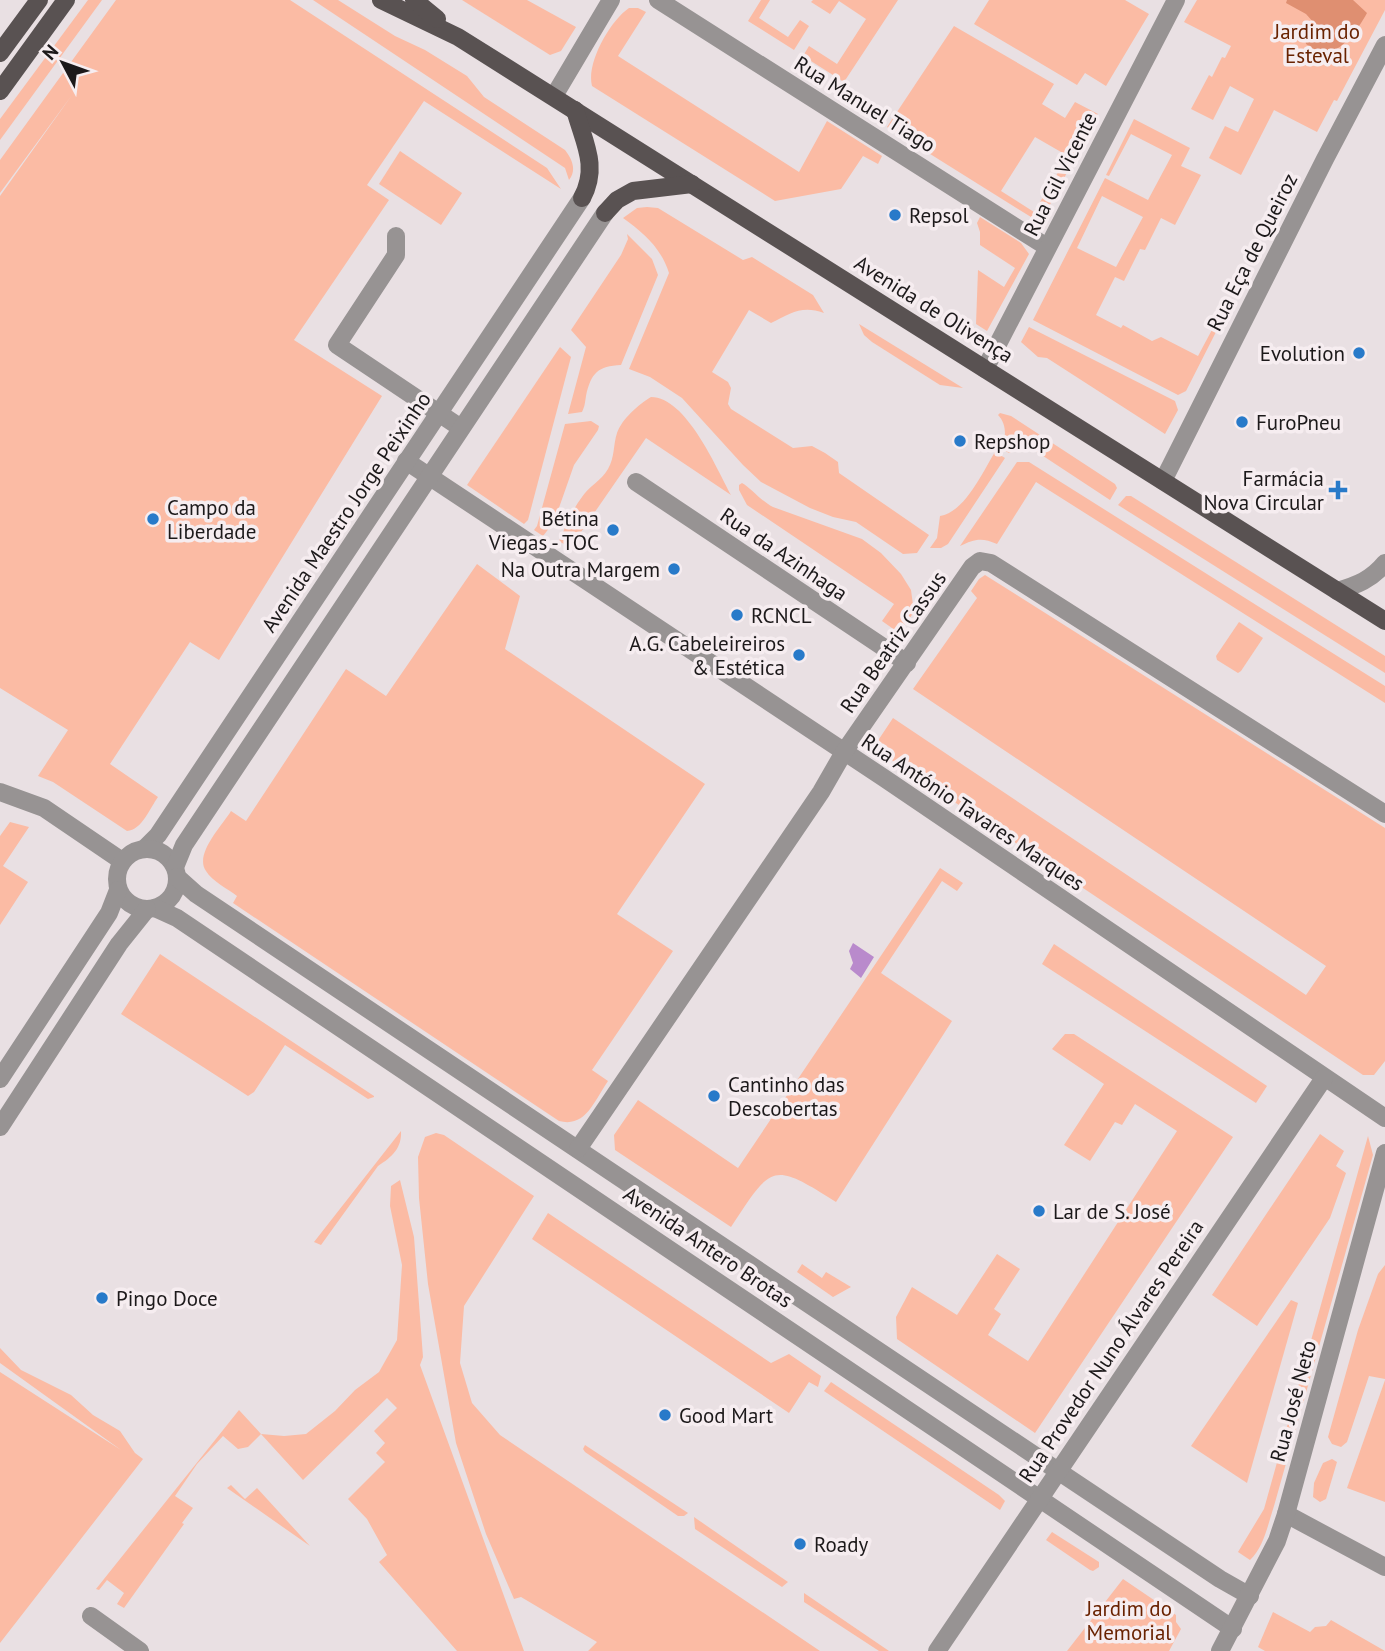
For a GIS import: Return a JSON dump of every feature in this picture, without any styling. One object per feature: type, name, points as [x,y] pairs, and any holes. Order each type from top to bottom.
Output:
[{"type":"main road","points":[[0,53],[39,0]]},
{"type":"main road","points":[[0,91],[66,0]]},
{"type":"main road","name":"Avenida de Olivença","points":[[381,0],[458,37],[554,96],[1385,621]]},
{"type":"main road","name":"Avenida de Olivença","points":[[414,0],[458,37]]},
{"type":"main road","points":[[575,110],[592,167],[590,183],[582,198]]},
{"type":"main road","points":[[605,213],[617,200],[633,191],[692,184]]},
{"type":"street","points":[[554,96],[611,0]]},
{"type":"street","name":"Rua Manuel Tiago","points":[[658,0],[1047,247]]},
{"type":"street","name":"Rua Gil Vicente","points":[[985,369],[1177,0]]},
{"type":"street","name":"Rua Eça de Queiroz","points":[[1163,481],[1385,45]]},
{"type":"street","name":"Avenida Maestro Jorge Peixinho","points":[[145,848],[158,835],[582,198]]},
{"type":"street","points":[[0,1127],[119,944],[151,909],[169,900],[174,893],[176,872],[184,845],[605,213]]},
{"type":"street","points":[[396,236],[396,255],[337,345],[461,428]]},
{"type":"street","name":"Rua António Tavares Marques","points":[[406,461],[844,752],[1385,1118]]},
{"type":"street","name":"Rua da Azinhaga","points":[[636,482],[907,663]]},
{"type":"street","name":"Rua Beatriz Cassus","points":[[578,1149],[821,792],[844,752],[972,567],[980,561],[991,563],[1385,814]]},
{"type":"street","points":[[1337,591],[1363,583],[1385,563]]},
{"type":"street","points":[[0,792],[44,808],[122,861]]},
{"type":"street","points":[[0,1079],[109,913],[118,890],[117,875],[122,861],[128,855],[145,848],[163,853],[176,872]]},
{"type":"street","name":"Avenida Antero Brotas","points":[[176,872],[196,894],[1220,1579],[1250,1596]]},
{"type":"street","points":[[118,890],[127,902],[140,909],[151,909]]},
{"type":"street","name":"Avenida Antero Brotas","points":[[151,909],[177,918],[1233,1629]]},
{"type":"street","name":"Rua Provedor Nuno Álvares Pereira","points":[[937,1651],[1324,1078]]},
{"type":"street","name":"Rua José Neto","points":[[1220,1651],[1277,1541],[1286,1514],[1376,1218],[1385,1153]]},
{"type":"street","points":[[1286,1514],[1385,1567]]},
{"type":"street","points":[[91,1616],[140,1651]]},
{"type":"green space","points":[[88,0],[102,0],[0,140],[0,119]]},
{"type":"green space","points":[[116,0],[290,0],[547,168],[561,189],[424,101],[367,185],[389,200],[294,340],[382,396],[219,660],[190,642],[110,764],[158,797],[141,823],[127,831],[53,782],[38,776],[68,730],[0,688],[0,196],[72,95],[0,193],[0,160]]},
{"type":"green space","points":[[313,0],[338,0],[467,76],[484,97],[565,150],[573,165],[569,180],[565,168]]},
{"type":"green space","points":[[462,0],[527,0],[576,27],[561,51],[550,55]]},
{"type":"green space","points":[[761,0],[770,0],[759,18],[788,37],[800,20],[809,26],[794,50],[748,21]]},
{"type":"green space","points":[[813,0],[898,0],[844,82],[803,56],[809,46],[837,64],[866,19],[839,1],[830,14],[811,2]]},
{"type":"green space","points":[[989,0],[1125,0],[1149,14],[1106,86],[1085,73],[1077,85],[974,24]]},
{"type":"green space","name":"Jardim do Esteval","points":[[1197,0],[1385,0],[1385,10],[1337,101],[1334,100],[1317,132],[1274,110],[1241,175],[1209,158],[1225,126],[1238,132],[1254,99],[1230,86],[1213,120],[1191,109],[1209,75],[1212,77],[1231,46],[1184,22]]},
{"type":"green space","points":[[1287,0],[1353,0],[1367,13],[1349,39],[1337,49],[1323,55],[1306,44],[1303,26],[1314,23],[1306,14],[1286,3]]},
{"type":"green space","points":[[629,8],[646,12],[618,56],[799,172],[827,121],[882,156],[878,164],[863,156],[841,189],[775,201],[592,86],[593,66],[601,43],[614,22]]},
{"type":"green space","points":[[954,26],[1054,84],[1042,104],[1065,118],[1075,102],[1098,114],[1044,216],[1031,217],[887,127]],"holes":[[[1035,137],[1068,156],[1034,212],[1001,191]]]},
{"type":"green space","points":[[1134,119],[1190,148],[1181,166],[1201,175],[1175,225],[1161,218],[1145,250],[1140,249],[1124,281],[1115,277],[1096,315],[1121,328],[1123,325],[1152,341],[1161,337],[1198,356],[1214,326],[1218,328],[1186,391],[1178,395],[1033,320],[1105,178],[1148,200],[1172,155],[1131,134],[1109,176],[1106,175]],"holes":[[[1102,196],[1143,217],[1116,267],[1077,248]]]},
{"type":"green space","points":[[400,151],[462,193],[441,225],[379,184]]},
{"type":"green space","points":[[637,208],[658,208],[743,260],[752,257],[813,295],[824,313],[803,310],[771,323],[749,310],[712,372],[728,382],[731,388],[728,404],[731,409],[793,448],[812,446],[825,453],[838,462],[839,473],[929,535],[917,553],[903,554],[856,522],[810,508],[761,482],[682,398],[650,377],[629,369],[669,273],[651,242],[623,218]]},
{"type":"green space","points":[[980,217],[1021,243],[1029,254],[987,331],[976,324],[978,270],[1004,287],[1015,268],[980,245],[977,223]]},
{"type":"green space","points":[[627,234],[652,259],[658,275],[621,365],[597,372],[590,382],[582,412],[568,414],[586,347],[571,330],[621,255],[628,239]]},
{"type":"green space","points":[[859,324],[963,388],[940,385],[872,342],[864,335]]},
{"type":"green space","points":[[1029,327],[1175,401],[1178,410],[1165,434],[1047,358],[1038,357],[1021,342]]},
{"type":"green space","points":[[560,347],[571,357],[528,520],[524,524],[467,485]]},
{"type":"green space","points":[[651,397],[664,400],[688,421],[731,495],[646,438],[570,548],[559,541],[572,513],[585,493],[608,469],[617,433],[623,423],[636,408]]},
{"type":"green space","points":[[1000,413],[1011,416],[1115,484],[1117,488],[1110,500],[1031,448],[1017,449],[1009,453],[1002,449],[1005,431],[998,415]]},
{"type":"green space","points":[[591,421],[599,426],[598,430],[574,465],[554,522],[543,536],[534,530],[565,424]]},
{"type":"green space","points":[[995,452],[1005,458],[948,544],[941,548],[930,548],[937,538],[940,516],[949,513],[965,500]]},
{"type":"green space","points":[[1017,462],[1029,462],[1385,686],[1385,703],[1036,482],[997,544],[978,540],[960,546]]},
{"type":"green space","points":[[742,483],[773,507],[862,539],[881,553],[901,574],[911,590],[914,612],[899,633],[882,621],[894,604],[747,505],[739,490]]},
{"type":"green space","points":[[1126,496],[1131,496],[1385,656],[1385,673],[1118,505]]},
{"type":"green space","points":[[477,564],[520,596],[505,649],[705,784],[617,914],[673,951],[592,1070],[608,1081],[588,1111],[576,1121],[559,1121],[233,903],[237,896],[212,878],[203,864],[206,848],[231,811],[246,821],[346,669],[386,696]]},
{"type":"green space","points":[[985,575],[1385,828],[1385,1061],[1374,1075],[1363,1075],[881,753],[878,747],[879,739],[893,718],[1306,995],[1326,966],[913,689],[977,598],[971,591]]},
{"type":"green space","points":[[1239,622],[1263,638],[1238,673],[1217,660],[1216,656]]},
{"type":"green space","points":[[10,822],[29,827],[3,866],[28,882],[0,925],[0,836]]},
{"type":"green space","points":[[940,868],[963,883],[957,891],[942,881],[881,973],[952,1021],[836,1202],[798,1180],[775,1176],[765,1181],[756,1191],[731,1227],[615,1150],[614,1135],[638,1100],[738,1168]]},
{"type":"green space","points":[[1054,944],[1267,1086],[1256,1103],[1042,964]]},
{"type":"green space","points":[[160,954],[374,1097],[368,1099],[285,1045],[254,1092],[248,1096],[121,1014]]},
{"type":"green space","points":[[1065,1034],[1074,1034],[1233,1137],[1035,1433],[897,1339],[896,1317],[912,1287],[957,1315],[997,1254],[1020,1269],[994,1309],[1001,1314],[988,1335],[1028,1361],[1177,1131],[1135,1104],[1122,1125],[1115,1122],[1090,1161],[1064,1145],[1104,1084],[1052,1049]]},
{"type":"green space","points":[[401,1131],[395,1152],[378,1166],[321,1245],[314,1242]]},
{"type":"green space","points":[[436,1133],[444,1135],[534,1196],[464,1306],[460,1363],[472,1403],[500,1435],[820,1651],[588,1651],[597,1642],[521,1597],[514,1599],[486,1534],[456,1443],[428,1284],[419,1198],[418,1157],[425,1137]]},
{"type":"green space","points":[[1320,1134],[1344,1151],[1336,1166],[1346,1173],[1330,1218],[1257,1326],[1212,1295]]},
{"type":"green space","points":[[1368,1136],[1373,1155],[1267,1528],[1259,1549],[1250,1560],[1238,1552],[1264,1509]]},
{"type":"green space","points":[[400,1180],[414,1237],[423,1357],[420,1365],[524,1651],[457,1651],[379,1562],[387,1555],[367,1519],[348,1499],[385,1462],[376,1453],[385,1443],[374,1431],[397,1408],[387,1398],[303,1480],[261,1434],[306,1434],[379,1372],[397,1340],[402,1265],[390,1206],[391,1186]]},
{"type":"green space","points":[[548,1213],[771,1363],[789,1354],[821,1376],[818,1387],[809,1382],[789,1413],[532,1239]]},
{"type":"green space","points":[[802,1264],[822,1278],[826,1272],[851,1287],[833,1297],[797,1272]]},
{"type":"green space","points":[[1385,1265],[1385,1379],[1369,1376],[1347,1442],[1341,1447],[1332,1444],[1328,1437],[1358,1330],[1378,1274]]},
{"type":"green space","points":[[1291,1300],[1298,1303],[1247,1483],[1191,1446]]},
{"type":"green space","points":[[0,1348],[21,1370],[71,1395],[93,1415],[120,1431],[135,1453],[143,1459],[0,1643],[0,1372],[121,1450],[0,1363]]},
{"type":"green space","points":[[1385,1380],[1385,1502],[1347,1488]]},
{"type":"green space","points":[[831,1382],[999,1495],[1005,1501],[1000,1510],[824,1391]]},
{"type":"green space","points":[[239,1410],[261,1434],[248,1447],[238,1449],[223,1436],[197,1464],[175,1496],[193,1508],[124,1608],[117,1604],[124,1593],[107,1580],[99,1590],[96,1589]]},
{"type":"green space","points":[[585,1445],[688,1513],[678,1516],[585,1452]]},
{"type":"green space","points":[[1332,1459],[1337,1462],[1326,1499],[1320,1502],[1313,1497],[1314,1483],[1323,1463]]},
{"type":"green space","points":[[231,1485],[245,1499],[257,1488],[310,1546],[227,1488]]},
{"type":"green space","points":[[694,1517],[788,1582],[782,1587],[695,1529]]},
{"type":"green space","points":[[1052,1532],[1099,1562],[1099,1567],[1090,1570],[1046,1540]]},
{"type":"green space","name":"Jardim do Memorial","points":[[1123,1579],[1176,1615],[1176,1622],[1181,1629],[1169,1651],[1067,1651]]},
{"type":"green space","points":[[804,1593],[889,1651],[879,1651],[804,1602]]},
{"type":"green space","points":[[1273,1612],[1310,1632],[1315,1627],[1326,1626],[1331,1620],[1385,1651],[1265,1651],[1258,1647]]},
{"type":"shaded area","points":[[853,943],[874,957],[861,978],[850,969],[853,963],[849,951]]},
{"type":"place","name":"Repsol","points":[[895,215]]},
{"type":"place","name":"Evolution","points":[[1359,353]]},
{"type":"place","name":"FuroPneu","points":[[1242,422]]},
{"type":"place","name":"Repshop","points":[[960,441]]},
{"type":"place","name":"Farmácia Nova Circular","points":[[1338,490]]},
{"type":"place","name":"Campo da Liberdade","points":[[153,519]]},
{"type":"place","name":"Bétina Viegas - TOC","points":[[613,530]]},
{"type":"place","name":"Na Outra Margem","points":[[674,569]]},
{"type":"place","name":"RCNCL","points":[[737,615]]},
{"type":"place","name":"A.G. Cabeleireiros & Estética","points":[[799,655]]},
{"type":"place","name":"Cantinho das Descobertas","points":[[714,1096]]},
{"type":"place","name":"Lar de S. José","points":[[1039,1211]]},
{"type":"place","name":"Pingo Doce","points":[[102,1298]]},
{"type":"place","name":"Good Mart","points":[[665,1415]]},
{"type":"place","name":"Roady","points":[[800,1544]]}]
